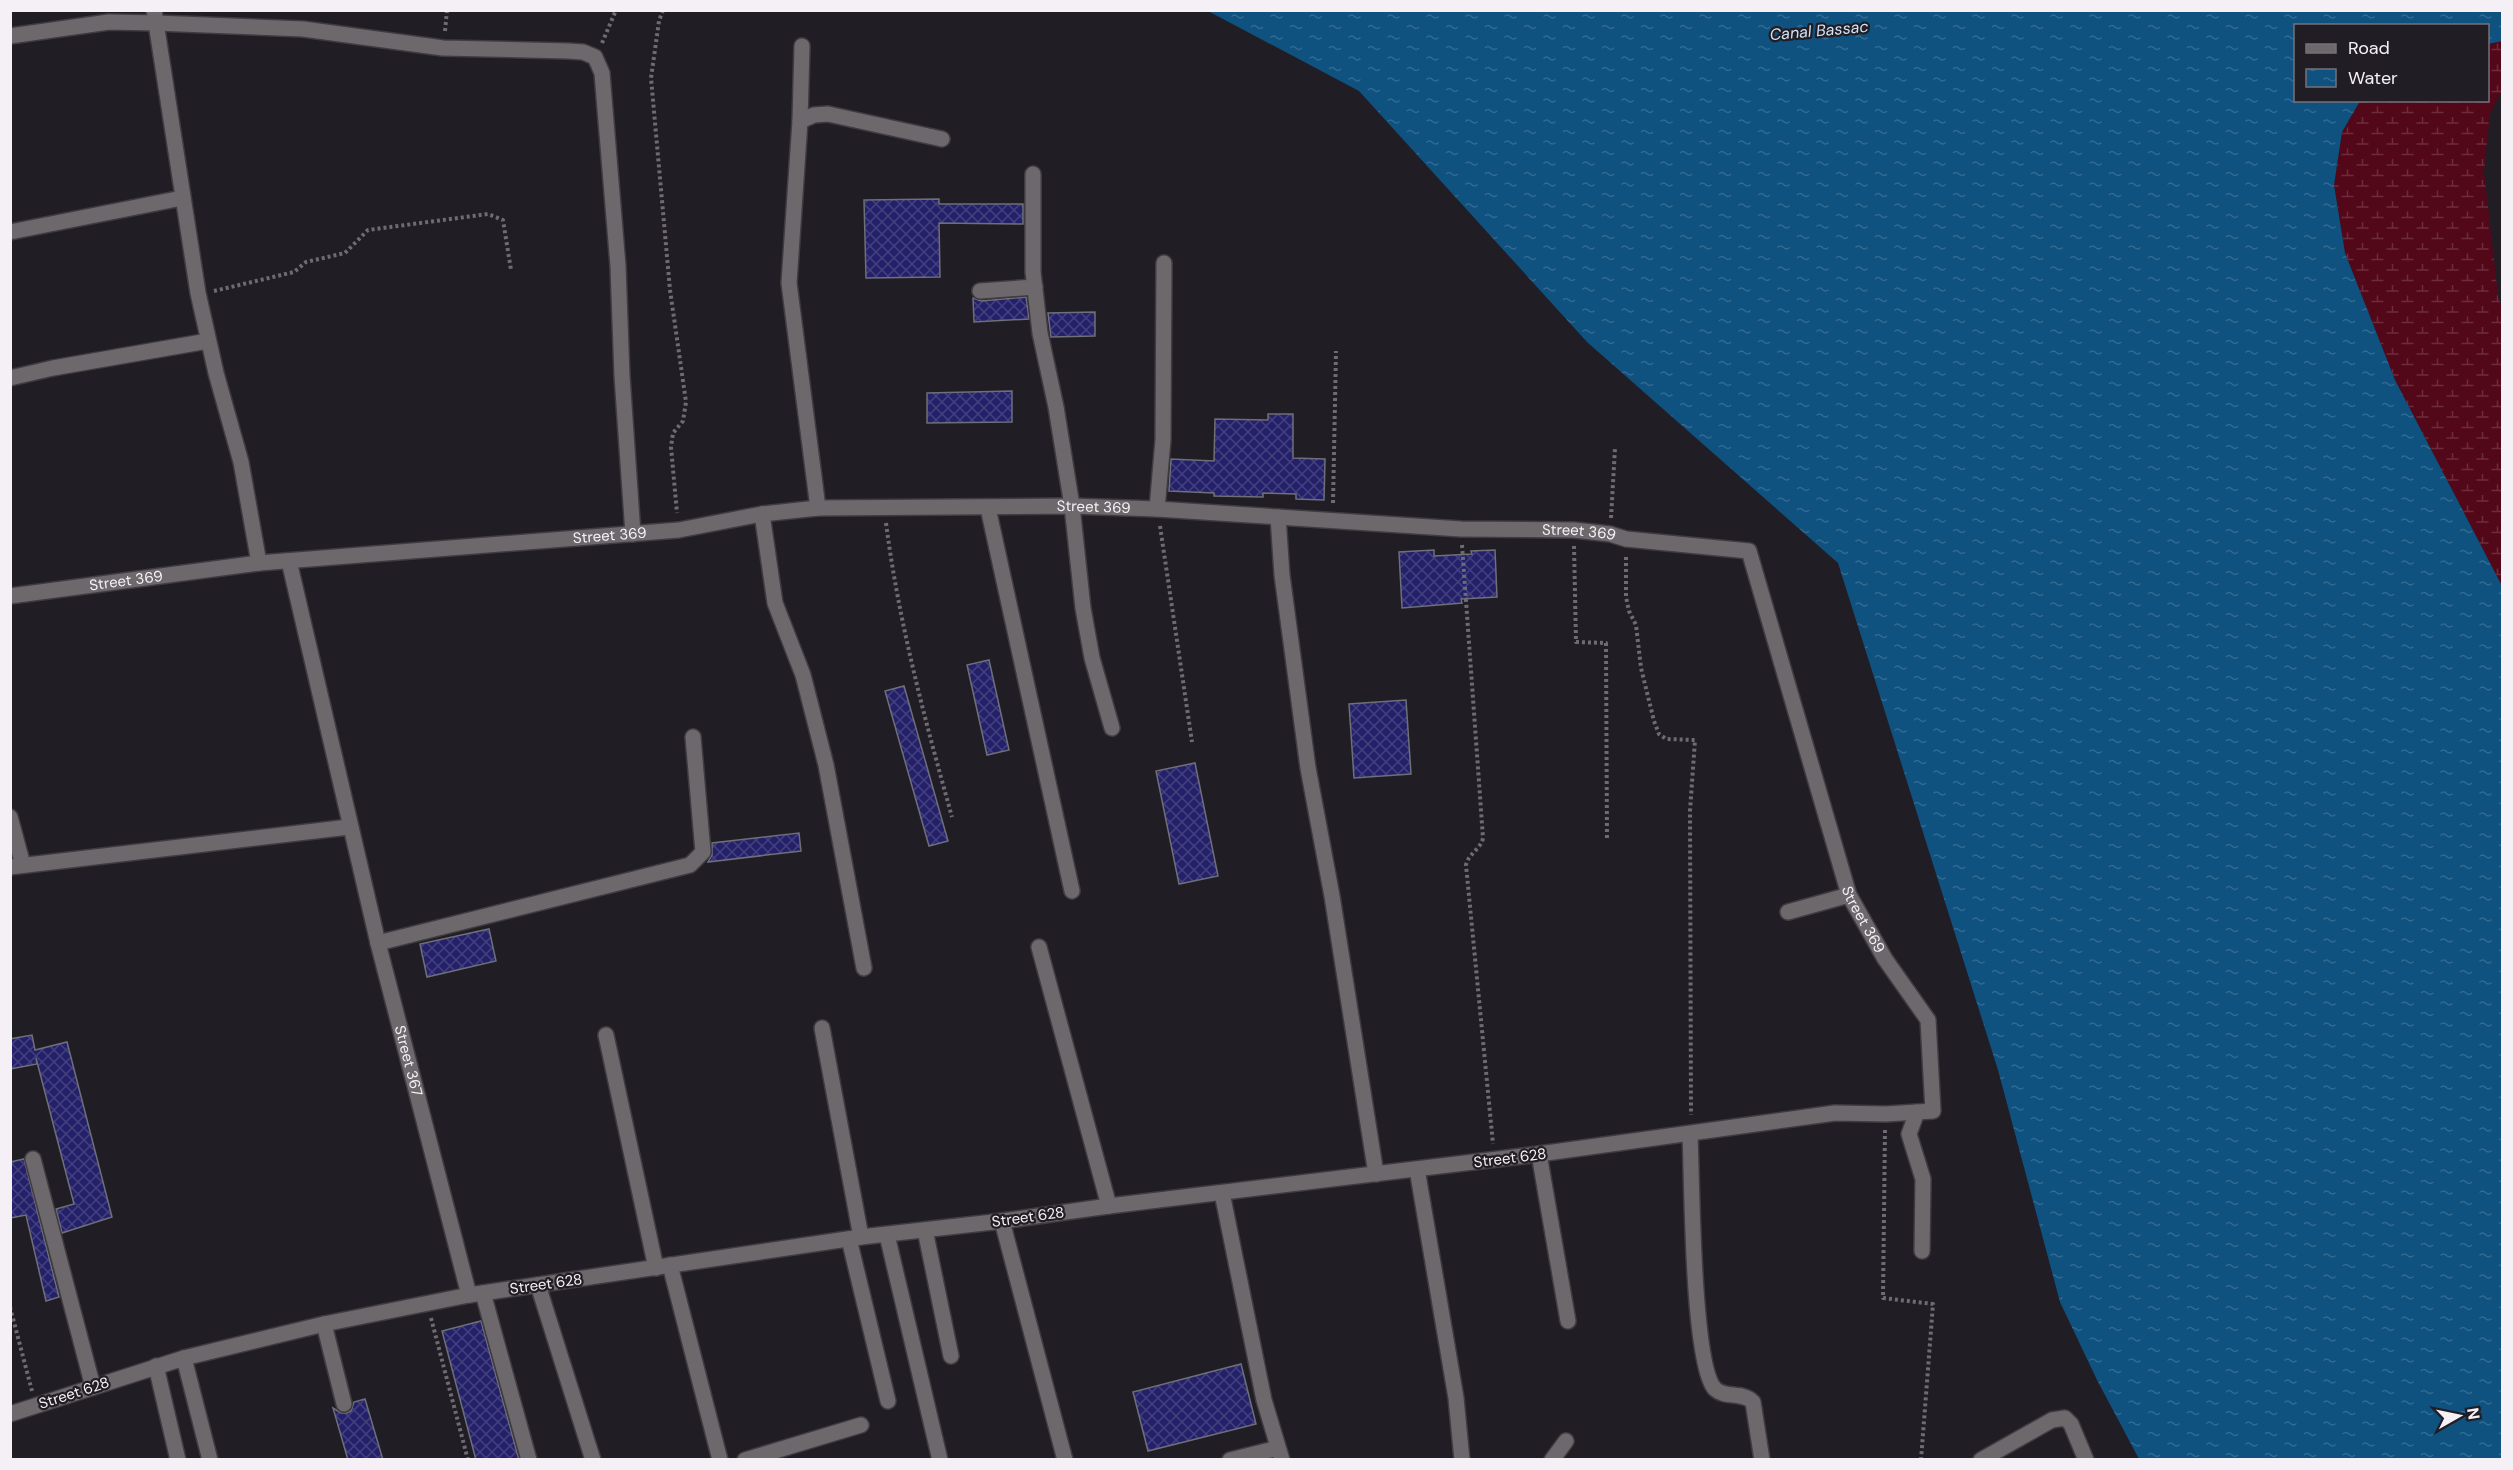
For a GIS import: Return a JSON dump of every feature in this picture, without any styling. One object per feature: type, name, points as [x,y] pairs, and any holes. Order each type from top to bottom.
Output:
[{"type":"street","points":[[155,17],[198,293],[208,340],[241,462],[259,563]]},
{"type":"street","points":[[10,36],[155,17],[303,29],[442,48],[575,52],[595,57],[603,73],[617,254],[622,375],[633,534]]},
{"type":"street","points":[[802,46],[800,121],[789,283],[818,508]]},
{"type":"street","points":[[800,121],[814,115],[828,114],[942,139]]},
{"type":"street","points":[[1033,174],[1035,287],[1040,333],[1056,407],[1072,506],[1084,618],[1092,658],[1112,728]]},
{"type":"street","points":[[10,232],[182,198]]},
{"type":"street","points":[[1157,509],[1163,440],[1164,263]]},
{"type":"street","points":[[980,291],[1035,287]]},
{"type":"street","points":[[10,378],[208,340]]},
{"type":"street","name":"Street 369","points":[[10,596],[259,563],[679,530],[762,514],[818,508],[1072,506],[1157,509],[1461,529],[1574,530],[1610,534],[1626,539],[1749,551],[1849,895],[1885,959],[1928,1020],[1933,1110],[1917,1112]]},
{"type":"street","points":[[988,508],[1072,891]]},
{"type":"street","points":[[762,514],[775,603],[803,675],[826,765],[864,968]]},
{"type":"street","points":[[1278,518],[1282,575],[1308,768],[1332,896],[1376,1174]]},
{"type":"street","name":"Street 367","points":[[289,561],[349,827],[378,943],[476,1294],[529,1460]]},
{"type":"street","points":[[378,943],[690,865],[703,852],[693,737]]},
{"type":"street","points":[[10,817],[17,866],[349,827]]},
{"type":"street","points":[[1788,912],[1849,895]]},
{"type":"street","points":[[1039,947],[1109,1206]]},
{"type":"street","points":[[822,1028],[855,1238],[888,1401]]},
{"type":"street","points":[[606,1035],[663,1267],[720,1460]]},
{"type":"street","points":[[1917,1112],[1909,1134],[1923,1179],[1922,1251]]},
{"type":"street","name":"Street 628","points":[[10,1414],[184,1358],[324,1324],[476,1294],[855,1238],[1495,1160],[1835,1113],[1917,1112]]},
{"type":"street","points":[[1690,1134],[1698,1320],[1705,1370],[1716,1390],[1724,1394],[1735,1393],[1747,1396],[1753,1402],[1762,1460]]},
{"type":"street","points":[[1539,1154],[1568,1321]]},
{"type":"street","points":[[33,1159],[93,1387]]},
{"type":"street","points":[[1417,1169],[1456,1398],[1462,1460]]},
{"type":"street","points":[[1222,1193],[1264,1400],[1280,1454],[1230,1460]]},
{"type":"street","points":[[1002,1221],[1065,1460]]},
{"type":"street","points":[[924,1230],[951,1356]]},
{"type":"street","points":[[887,1234],[940,1460]]},
{"type":"street","points":[[538,1285],[593,1460]]},
{"type":"street","points":[[324,1324],[344,1404]]},
{"type":"street","points":[[184,1358],[210,1460]]},
{"type":"street","points":[[156,1366],[178,1460]]},
{"type":"street","points":[[1981,1460],[2052,1420],[2065,1418],[2071,1424],[2086,1460]]},
{"type":"street","points":[[745,1460],[861,1425]]},
{"type":"street","points":[[1552,1460],[1566,1441]]},
{"type":"path","points":[[595,57],[616,10]]},
{"type":"path","points":[[663,10],[659,21],[651,78],[670,290],[686,402],[683,421],[673,433],[671,447],[679,530]]},
{"type":"path","points":[[198,293],[294,272],[306,262],[345,253],[368,230],[488,214],[503,220],[511,270]]},
{"type":"path","points":[[1333,522],[1336,351]]},
{"type":"path","points":[[1610,534],[1615,448]]},
{"type":"path","points":[[884,507],[894,584],[909,655],[926,729],[952,817]]},
{"type":"path","points":[[1157,509],[1192,742]]},
{"type":"path","points":[[1461,529],[1483,838],[1482,843],[1466,861],[1466,865],[1495,1160]]},
{"type":"path","points":[[1574,530],[1576,642],[1606,643],[1607,841]]},
{"type":"path","points":[[1626,539],[1626,597],[1629,611],[1636,625],[1641,668],[1654,721],[1659,734],[1666,739],[1695,740],[1690,811],[1692,1039],[1690,1134]]},
{"type":"path","points":[[1886,1114],[1882,1298],[1933,1304],[1921,1460]]},
{"type":"path","points":[[426,1303],[468,1460]]},
{"type":"path","points":[[10,1307],[35,1406]]},
{"type":"green space","points":[[2502,41],[2502,90],[2490,114],[2484,171],[2498,296],[2502,309],[2502,586],[2395,380],[2345,253],[2334,185],[2342,132],[2359,102],[2489,102],[2489,44]]},
{"type":"water","name":"Canal Bassac","points":[[1208,11],[2502,11],[2502,41],[2489,44],[2489,24],[2294,24],[2294,102],[2359,102],[2342,132],[2334,185],[2345,253],[2395,380],[2502,586],[2502,1459],[2139,1459],[2097,1380],[2060,1302],[1998,1070],[1838,563],[1587,342],[1359,91]]},
{"type":"building","points":[[939,199],[939,204],[1023,204],[1023,224],[939,223],[940,277],[866,278],[864,200]]},
{"type":"building","points":[[1026,297],[1029,319],[974,322],[973,298],[981,301]]},
{"type":"building","points":[[1095,312],[1095,336],[1051,337],[1048,313]]},
{"type":"building","points":[[1012,391],[1012,422],[927,423],[927,393]]},
{"type":"building","points":[[1268,414],[1293,414],[1293,458],[1325,459],[1324,500],[1296,499],[1296,494],[1263,493],[1263,497],[1214,496],[1214,493],[1169,491],[1171,459],[1214,461],[1215,419],[1268,420]]},
{"type":"building","points":[[1434,550],[1434,556],[1495,550],[1497,597],[1461,599],[1462,603],[1402,608],[1399,552]]},
{"type":"building","points":[[989,660],[1009,750],[987,755],[967,665]]},
{"type":"building","points":[[904,686],[948,841],[929,846],[885,691]]},
{"type":"building","points":[[1406,700],[1411,774],[1354,778],[1349,704]]},
{"type":"building","points":[[1195,763],[1218,876],[1179,884],[1156,771]]},
{"type":"building","points":[[799,833],[801,851],[708,862],[712,855],[712,843]]},
{"type":"building","points":[[489,929],[496,961],[427,977],[420,944]]},
{"type":"building","points":[[32,1035],[35,1050],[67,1042],[112,1217],[62,1233],[56,1209],[74,1204],[36,1058],[37,1064],[10,1069],[10,1039]]},
{"type":"building","points":[[24,1159],[59,1297],[46,1301],[26,1215],[10,1218],[10,1162]]},
{"type":"building","points":[[481,1321],[519,1460],[476,1460],[442,1331]]},
{"type":"building","points":[[1241,1364],[1256,1424],[1148,1451],[1133,1392]]},
{"type":"building","points":[[365,1399],[383,1460],[348,1460],[333,1408],[341,1413],[347,1413],[351,1411],[354,1402]]}]
